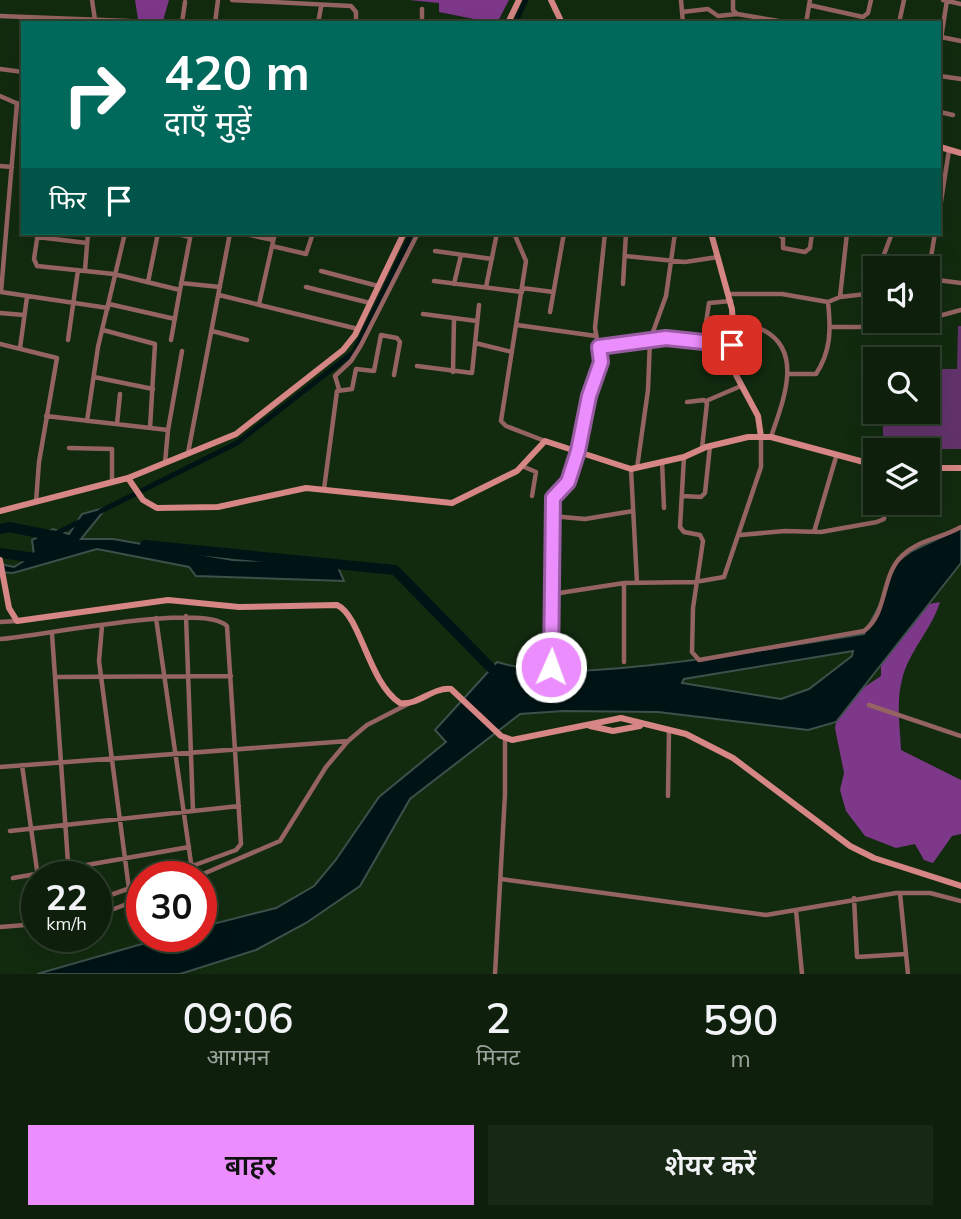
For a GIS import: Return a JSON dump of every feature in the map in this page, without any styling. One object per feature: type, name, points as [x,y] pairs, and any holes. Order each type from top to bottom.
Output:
[{"type":"street","points":[[92,0],[95,20]]},
{"type":"street","points":[[215,21],[218,0]]},
{"type":"street","points":[[232,0],[353,7],[356,21]]},
{"type":"street","points":[[509,21],[519,0]]},
{"type":"street","points":[[553,0],[561,21]]},
{"type":"street","points":[[681,0],[683,21]]},
{"type":"street","points":[[733,0],[737,13]]},
{"type":"street","points":[[806,21],[809,2],[863,17],[868,13],[871,0]]},
{"type":"street","points":[[899,21],[904,0]]},
{"type":"street","points":[[941,30],[946,0],[961,4]]},
{"type":"street","points":[[182,21],[185,2]]},
{"type":"street","points":[[318,21],[321,7]]},
{"type":"street","points":[[422,9],[422,21]]},
{"type":"street","points":[[682,12],[708,9],[722,17],[737,13],[780,21]]},
{"type":"street","points":[[0,16],[47,21],[129,21]]},
{"type":"street","points":[[941,36],[961,41]]},
{"type":"street","points":[[0,69],[21,72]]},
{"type":"street","points":[[941,76],[961,79]]},
{"type":"street","points":[[0,96],[21,105]]},
{"type":"street","points":[[17,103],[12,167],[3,228],[1,292],[108,306],[175,319]]},
{"type":"street","points":[[941,112],[953,115]]},
{"type":"street","points":[[941,147],[961,153]]},
{"type":"street","points":[[941,202],[949,150]]},
{"type":"street","points":[[0,166],[12,167]]},
{"type":"street","points":[[87,243],[38,235],[35,264],[114,274],[180,290]]},
{"type":"street","points":[[68,340],[72,303],[82,270],[88,235]]},
{"type":"street","points":[[87,421],[114,274],[124,235]]},
{"type":"street","points":[[148,282],[158,235]]},
{"type":"street","points":[[171,340],[190,235]]},
{"type":"street","points":[[188,454],[230,235]]},
{"type":"street","points":[[247,235],[306,254],[312,235]]},
{"type":"street","points":[[259,304],[275,235]]},
{"type":"street","points":[[0,511],[130,480],[244,429],[343,350],[358,329],[403,235]]},
{"type":"street","points":[[324,489],[339,390],[335,376],[361,345],[417,235]]},
{"type":"street","points":[[486,287],[497,235]]},
{"type":"street","points":[[515,235],[526,256],[501,421],[506,426],[634,468],[684,457],[710,446],[761,437],[771,437],[863,463]]},
{"type":"street","points":[[550,312],[564,235]]},
{"type":"street","points":[[551,667],[551,516],[554,495],[568,482],[578,451],[589,396],[601,362],[596,336],[605,235]]},
{"type":"street","points":[[623,284],[625,235]]},
{"type":"street","points":[[637,583],[633,511],[634,468],[648,390],[650,340],[666,296],[675,235]]},
{"type":"street","points":[[553,594],[624,583],[695,582],[724,577],[761,467],[761,437],[758,416],[736,375],[730,297],[712,235]]},
{"type":"street","points":[[780,235],[783,239],[783,248],[805,251],[810,248],[811,235]]},
{"type":"street","points":[[840,297],[847,235]]},
{"type":"street","points":[[884,256],[891,235]]},
{"type":"street","points":[[930,256],[935,235]]},
{"type":"street","points":[[435,251],[492,259]]},
{"type":"street","points":[[454,284],[461,255]]},
{"type":"street","points":[[625,256],[671,261],[698,261],[719,257]]},
{"type":"street","points":[[321,271],[378,286]]},
{"type":"street","points":[[940,280],[961,284]]},
{"type":"street","points":[[434,281],[553,292]]},
{"type":"street","points":[[181,283],[220,287]]},
{"type":"street","points":[[306,287],[370,303]]},
{"type":"street","points":[[703,342],[709,303],[730,297],[782,294],[828,302],[840,297],[863,295]]},
{"type":"street","points":[[219,295],[358,329]]},
{"type":"street","points":[[20,348],[27,297]]},
{"type":"street","points":[[789,374],[816,374],[829,347],[831,327],[828,302]]},
{"type":"street","points":[[418,366],[472,373],[479,305]]},
{"type":"street","points":[[940,316],[961,310]]},
{"type":"street","points":[[0,313],[24,315]]},
{"type":"street","points":[[423,314],[477,321]]},
{"type":"street","points":[[453,372],[454,318]]},
{"type":"street","points":[[733,324],[766,331],[778,345],[789,374],[787,390],[771,437]]},
{"type":"street","points":[[517,325],[596,336]]},
{"type":"street","points":[[831,327],[863,327]]},
{"type":"street","points":[[103,330],[155,344],[150,428]]},
{"type":"street","points":[[212,331],[247,340]]},
{"type":"street","points":[[339,390],[352,388],[356,369],[374,371],[381,335],[397,338],[401,342],[394,375]]},
{"type":"street","points":[[599,347],[650,340],[732,345]]},
{"type":"street","points":[[475,342],[512,352]]},
{"type":"street","points":[[0,344],[57,358],[46,416],[36,502]]},
{"type":"street","points":[[165,464],[182,351]]},
{"type":"street","points":[[94,377],[153,389]]},
{"type":"street","points":[[687,402],[706,401],[741,386]]},
{"type":"street","points":[[117,424],[120,394]]},
{"type":"street","points":[[702,449],[706,401]]},
{"type":"street","points":[[46,416],[168,430]]},
{"type":"street","points":[[130,480],[138,494],[149,505],[157,508],[218,507],[297,488],[452,503],[522,466],[545,441]]},
{"type":"street","points":[[683,496],[701,497],[705,493],[710,446]]},
{"type":"street","points":[[69,448],[112,449],[112,483]]},
{"type":"street","points":[[684,457],[681,530],[703,538],[695,582],[692,652],[699,660],[858,633],[872,624],[887,592],[892,570],[904,554],[961,527]]},
{"type":"street","points":[[814,532],[836,457]]},
{"type":"street","points":[[662,460],[664,508]]},
{"type":"street","points":[[522,466],[536,472],[533,496]]},
{"type":"street","points":[[940,468],[961,468]]},
{"type":"street","points":[[551,516],[585,520],[633,511]]},
{"type":"street","points":[[740,535],[814,532],[881,521],[883,515]]},
{"type":"street","points":[[0,560],[11,614],[17,621]]},
{"type":"street","points":[[624,583],[624,662]]},
{"type":"street","points":[[0,622],[168,600],[239,607],[337,605],[348,616],[384,690],[400,703],[409,704]]},
{"type":"street","points":[[186,616],[193,811]]},
{"type":"street","points":[[0,639],[186,616],[215,620],[227,626],[239,806],[239,848],[205,861]]},
{"type":"street","points":[[156,618],[191,861]]},
{"type":"street","points":[[102,626],[99,653],[101,676],[126,861]]},
{"type":"street","points":[[52,634],[67,861]]},
{"type":"street","points":[[55,677],[231,676]]},
{"type":"street","points":[[217,868],[280,842],[317,780],[348,741],[367,725],[446,688],[460,696],[503,737],[518,740],[621,718],[704,742],[733,758],[850,846],[874,858],[961,886]]},
{"type":"street","points":[[869,705],[960,735],[961,728]]},
{"type":"street","points":[[590,726],[613,731],[642,725]]},
{"type":"street","points":[[667,796],[669,730]]},
{"type":"street","points":[[495,974],[501,878],[503,737]]},
{"type":"street","points":[[0,767],[348,741]]},
{"type":"street","points":[[22,765],[35,861]]},
{"type":"street","points":[[10,831],[239,806]]},
{"type":"street","points":[[110,861],[189,847]]},
{"type":"street","points":[[13,878],[21,877]]},
{"type":"street","points":[[501,878],[766,915],[854,898],[900,893],[930,893],[961,901]]},
{"type":"street","points":[[900,893],[908,974]]},
{"type":"street","points":[[854,898],[857,957],[906,954]]},
{"type":"street","points":[[796,910],[802,974]]},
{"type":"street","points":[[0,927],[21,925]]},
{"type":"shaded area","points":[[135,0],[169,0],[163,21],[138,19]]},
{"type":"shaded area","points":[[409,0],[509,0],[498,21],[479,21],[439,12],[439,3]]},
{"type":"shaded area","points":[[958,326],[961,326],[961,449],[940,449],[940,438],[883,438],[883,424],[940,424],[940,369],[957,369]]},
{"type":"shaded area","points":[[107,507],[81,539],[113,539],[233,560],[336,563],[344,581],[196,576],[189,567],[97,549],[13,573],[0,572],[0,564],[14,567],[34,555],[32,540],[53,529],[69,534],[82,514]]},
{"type":"shaded area","points":[[961,528],[961,563],[836,722],[808,730],[658,712],[563,711],[520,714],[410,799],[360,886],[306,923],[256,950],[180,974],[37,974],[126,949],[126,952],[217,952],[217,923],[276,908],[314,886],[335,861],[379,797],[446,742],[435,730],[497,662],[535,670],[613,669],[864,634],[884,597],[894,564],[912,551]],"holes":[[[853,651],[852,656],[809,689],[781,699],[682,683],[684,679]]]},
{"type":"shaded area","points":[[940,602],[905,670],[899,706],[901,750],[961,780],[961,834],[952,836],[933,863],[924,860],[915,844],[896,848],[865,836],[846,811],[840,790],[844,773],[835,728],[838,712],[854,694],[881,676],[881,657],[924,605]]},
{"type":"waterway","points":[[516,21],[526,0]]},
{"type":"waterway","points":[[101,511],[237,443],[354,352],[411,235]]},
{"type":"waterway","points":[[57,533],[79,522]]},
{"type":"waterway","points":[[0,529],[9,527],[54,536]]},
{"type":"waterway","points":[[145,545],[395,570],[491,668]]},
{"type":"waterway","points":[[0,553],[35,558],[40,555]]},
{"type":"route","points":[[551,667],[553,498],[568,482],[578,451],[589,396],[601,362],[599,347],[655,338],[732,345]]}]
